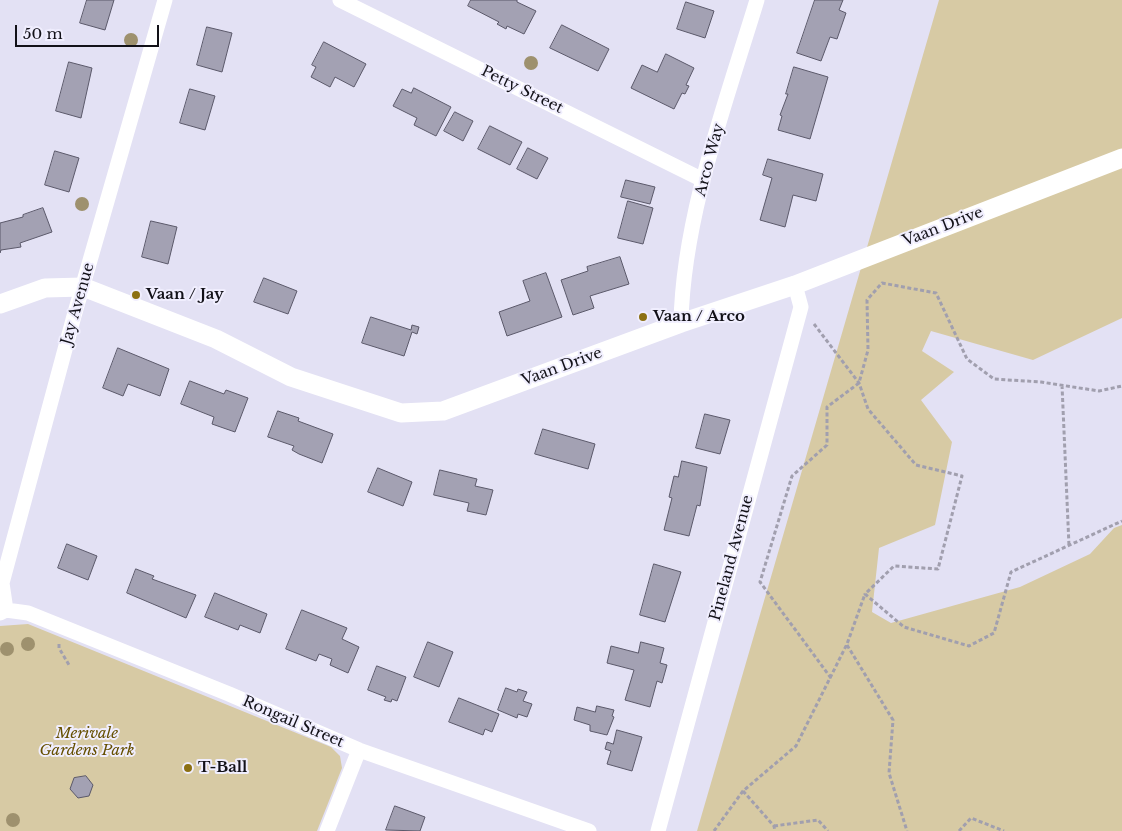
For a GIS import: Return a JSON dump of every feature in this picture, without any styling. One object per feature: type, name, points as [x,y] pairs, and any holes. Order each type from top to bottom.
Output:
[{"type":"street","name":"Jay Avenue","points":[[3,611],[2,583],[83,287],[165,0]]},
{"type":"street","name":"Petty Street","points":[[340,0],[703,180]]},
{"type":"street","name":"Arco Way","points":[[681,324],[681,287],[703,180],[757,0]]},
{"type":"street","name":"Vaan Drive","points":[[0,304],[45,288],[83,287],[216,339],[291,377],[401,413],[443,410],[795,285],[1122,158]]},
{"type":"street","points":[[795,285],[801,307]]},
{"type":"street","name":"Pineland Avenue","points":[[658,831],[801,307]]},
{"type":"street","name":"Rongail Street","points":[[3,611],[28,613],[359,750],[589,831]]},
{"type":"street","points":[[327,831],[359,750]]},
{"type":"path","points":[[831,678],[760,582],[792,476],[826,445],[827,407],[859,383],[868,350],[867,300],[882,284],[936,293],[967,359],[994,378],[1099,391],[1122,386]]},
{"type":"path","points":[[714,831],[743,791],[796,746],[847,644],[865,594],[894,566],[938,569],[962,476],[916,465],[868,409],[859,383],[801,307]]},
{"type":"path","points":[[1062,385],[1069,546]]},
{"type":"path","points":[[865,594],[904,627],[969,646],[994,632],[1011,572],[1122,521]]},
{"type":"path","points":[[847,644],[893,720],[890,773],[907,831]]},
{"type":"path","points":[[743,791],[774,826],[775,831]]},
{"type":"path","points":[[959,831],[971,818],[1004,831]]},
{"type":"path","points":[[774,826],[818,820],[828,831]]},
{"type":"green space","points":[[939,0],[1122,0],[1122,318],[1033,360],[931,331],[922,351],[954,372],[921,400],[952,442],[935,525],[879,548],[872,612],[891,623],[1020,587],[1090,554],[1114,528],[1122,525],[1122,831],[697,831]]},
{"type":"green space","name":"Merivale Gardens Park","points":[[28,624],[331,747],[340,756],[342,768],[317,831],[0,831],[0,626]]},
{"type":"building","points":[[87,0],[114,0],[105,30],[80,23]]},
{"type":"building","points":[[471,0],[517,0],[517,2],[536,11],[524,34],[507,26],[506,29],[497,24],[499,22],[468,6]]},
{"type":"building","points":[[815,0],[843,0],[839,10],[846,13],[837,39],[830,37],[821,61],[797,53]]},
{"type":"building","points":[[686,2],[714,11],[705,38],[677,29]]},
{"type":"building","points":[[562,25],[609,49],[598,71],[550,48]]},
{"type":"building","points":[[207,27],[232,33],[222,72],[197,65]]},
{"type":"building","points":[[324,42],[366,64],[354,87],[335,77],[330,87],[311,77],[316,67],[312,65]]},
{"type":"building","points":[[666,54],[694,68],[686,85],[689,86],[685,94],[682,93],[674,109],[631,88],[642,65],[657,72]]},
{"type":"building","points":[[69,62],[92,68],[81,118],[56,111]]},
{"type":"building","points":[[794,67],[828,77],[810,139],[778,130],[782,116],[780,115],[788,94],[786,94]]},
{"type":"building","points":[[414,88],[451,107],[436,136],[414,125],[417,118],[393,106],[402,89],[411,93]]},
{"type":"building","points":[[190,89],[215,96],[205,130],[180,123]]},
{"type":"building","points":[[455,112],[473,121],[463,141],[444,131]]},
{"type":"building","points":[[490,126],[522,142],[510,165],[478,149]]},
{"type":"building","points":[[528,148],[548,158],[537,179],[517,169]]},
{"type":"building","points":[[55,151],[79,158],[69,192],[45,185]]},
{"type":"building","points":[[768,159],[823,174],[816,201],[793,195],[785,227],[760,220],[772,178],[763,175]]},
{"type":"building","points":[[626,180],[655,187],[650,204],[621,197]]},
{"type":"building","points":[[628,201],[653,208],[643,244],[618,238]]},
{"type":"building","points":[[43,208],[52,232],[20,243],[21,247],[1,250],[0,253],[0,223],[23,217],[23,215]]},
{"type":"building","points":[[151,221],[177,227],[168,264],[142,257]]},
{"type":"building","points":[[620,257],[629,284],[590,296],[594,308],[573,315],[561,280],[588,271],[587,267]]},
{"type":"building","points":[[546,273],[562,317],[507,336],[499,312],[530,301],[523,281]]},
{"type":"building","points":[[264,278],[297,291],[288,314],[254,302]]},
{"type":"building","points":[[371,317],[411,330],[412,325],[419,327],[417,334],[412,332],[404,356],[362,343]]},
{"type":"building","points":[[118,348],[169,369],[160,396],[128,384],[123,396],[103,388]]},
{"type":"building","points":[[190,381],[224,394],[226,390],[248,398],[235,432],[212,424],[214,417],[181,404]]},
{"type":"building","points":[[278,411],[299,418],[298,421],[333,434],[322,463],[292,450],[294,446],[268,437]]},
{"type":"building","points":[[705,414],[730,420],[720,454],[696,448]]},
{"type":"building","points":[[543,429],[595,444],[588,469],[535,454]]},
{"type":"building","points":[[682,461],[707,467],[700,506],[697,505],[689,536],[664,530],[672,498],[669,497],[674,476],[678,477]]},
{"type":"building","points":[[378,468],[412,482],[403,506],[368,492]]},
{"type":"building","points":[[440,470],[477,479],[475,486],[493,490],[486,515],[467,511],[469,503],[434,495]]},
{"type":"building","points":[[67,544],[97,556],[88,580],[58,568]]},
{"type":"building","points":[[654,564],[681,572],[665,622],[640,615]]},
{"type":"building","points":[[136,569],[154,576],[152,579],[196,595],[186,618],[127,593]]},
{"type":"building","points":[[215,593],[267,614],[260,633],[240,625],[238,630],[205,617]]},
{"type":"building","points":[[302,610],[347,628],[342,639],[359,647],[348,673],[330,665],[332,659],[319,654],[316,661],[286,649]]},
{"type":"building","points":[[428,642],[453,652],[439,687],[414,677]]},
{"type":"building","points":[[641,642],[664,648],[660,663],[667,665],[662,683],[657,681],[650,707],[625,700],[634,670],[607,663],[611,646],[638,653]]},
{"type":"building","points":[[377,666],[406,677],[397,701],[392,699],[391,702],[384,700],[386,697],[368,690]]},
{"type":"building","points":[[506,688],[517,692],[518,689],[527,692],[523,701],[532,704],[527,717],[518,714],[517,718],[498,710]]},
{"type":"building","points":[[459,698],[499,714],[492,732],[485,729],[483,735],[449,722]]},
{"type":"building","points":[[597,706],[614,710],[612,716],[614,717],[607,735],[590,731],[590,725],[574,720],[577,707],[595,712]]},
{"type":"building","points":[[617,730],[642,737],[632,771],[607,764],[611,751],[605,749],[607,742],[613,744]]},
{"type":"building","points":[[86,776],[93,785],[89,796],[78,798],[70,789],[74,778]]},
{"type":"building","points":[[395,806],[425,817],[420,831],[386,830]]},
{"type":"place","name":"Vaan / Jay","points":[[136,295]]},
{"type":"place","name":"Vaan / Arco","points":[[643,317]]},
{"type":"place","name":"T-Ball","points":[[188,768]]}]
